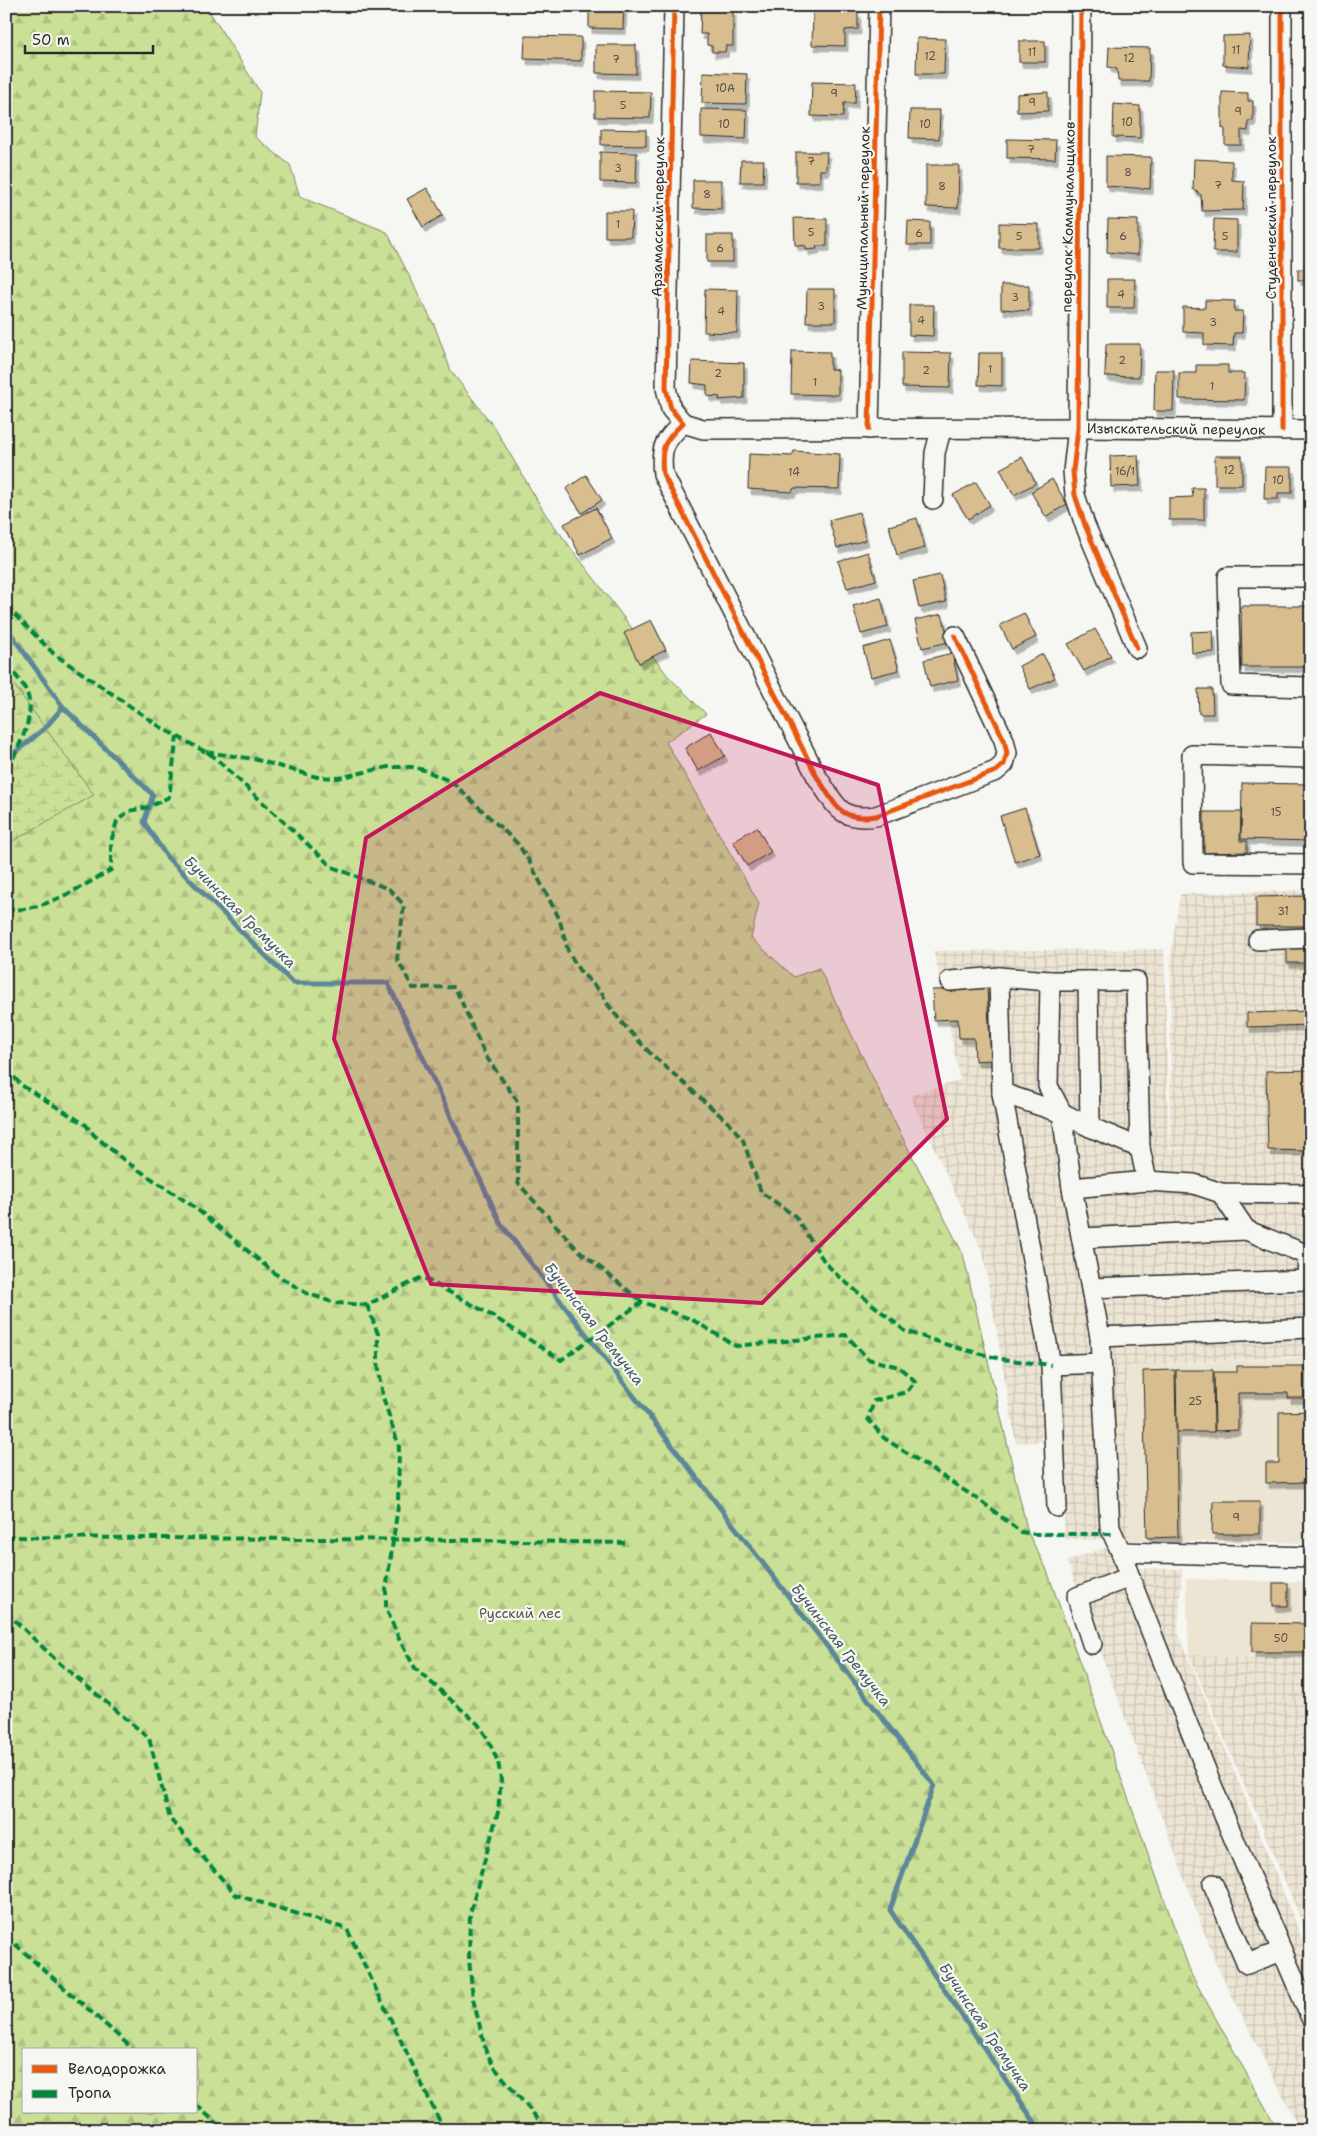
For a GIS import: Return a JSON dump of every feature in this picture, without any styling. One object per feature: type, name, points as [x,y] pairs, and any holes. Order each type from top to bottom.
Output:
[{"type":"street","name":"Арзамасский переулок","points":[[674,6],[666,388],[671,409],[683,423]]},
{"type":"street","name":"Муниципальный переулок","points":[[869,429],[879,6]]},
{"type":"street","name":"переулок Коммунальщиков","points":[[1081,6],[1078,428],[1073,471],[1075,495],[1085,525],[1138,648]]},
{"type":"street","name":"Студенческий переулок","points":[[1282,6],[1282,430]]},
{"type":"street","name":"Изыскательский переулок","points":[[683,423],[703,429],[941,430],[1078,428],[1311,430]]},
{"type":"street","points":[[683,423],[667,438],[662,449],[663,474],[817,777],[842,813],[859,819],[876,816],[996,771],[1004,764],[1007,753],[1004,740],[955,636]]},
{"type":"street","points":[[933,499],[935,453],[941,430]]},
{"type":"street","points":[[1311,577],[1228,577],[1231,685],[1311,687]]},
{"type":"street","points":[[1311,758],[1192,755],[1193,863],[1311,864]]},
{"type":"street","points":[[1258,940],[1311,938]]},
{"type":"street","points":[[950,981],[1000,978],[1050,982],[1136,981],[1140,1148],[1147,1181]]},
{"type":"street","points":[[1000,978],[1002,1093],[1051,1365],[1057,1507]]},
{"type":"street","points":[[1088,981],[1090,1127]]},
{"type":"street","points":[[1050,982],[1048,1086],[1062,1113],[1072,1188],[1100,1337],[1110,1528],[1225,1818],[1311,2018]]},
{"type":"street","points":[[1002,1093],[1062,1113],[1140,1148]]},
{"type":"street","points":[[1072,1188],[1147,1181],[1194,1184],[1221,1193],[1311,1194]]},
{"type":"street","points":[[1221,1193],[1246,1230]]},
{"type":"street","points":[[1082,1238],[1246,1230],[1309,1254],[1307,1280],[1091,1288]]},
{"type":"street","points":[[1100,1337],[1311,1328]]},
{"type":"street","points":[[1051,1365],[1101,1363]]},
{"type":"street","points":[[1121,1552],[1311,1557]]},
{"type":"street","points":[[1092,1644],[1077,1597],[1130,1577]]},
{"type":"street","points":[[1213,1884],[1247,1964],[1282,1951]]},
{"type":"highlighted area","points":[[600,693],[878,785],[947,1119],[762,1303],[431,1284],[334,1039],[366,838]]},
{"type":"shaded area","points":[[1311,890],[1311,1356],[1126,1366],[1129,1540],[1065,1539],[1063,1441],[1016,1443],[983,1253],[910,1096],[960,1080],[934,951],[1164,949],[1169,1149],[1227,1149],[1170,1148],[1171,954],[1180,894]]},
{"type":"shaded area","points":[[1311,1357],[1311,1543],[1129,1540],[1126,1366]]},
{"type":"shaded area","points":[[1111,1546],[1119,1568],[1182,1569],[1178,1632],[1311,1961],[1311,2130],[1300,2130],[1216,1964],[1067,1561]]},
{"type":"shaded area","points":[[1186,1579],[1311,1582],[1311,1658],[1189,1655]]},
{"type":"shaded area","points":[[1189,1655],[1311,1658],[1311,1943]]},
{"type":"green space","name":"Русский лес","points":[[6,6],[206,6],[260,92],[255,137],[290,165],[300,197],[387,232],[435,327],[451,371],[494,427],[546,515],[668,676],[706,714],[666,742],[759,903],[751,938],[794,977],[819,968],[893,1119],[963,1254],[1028,1533],[1046,1568],[1191,1974],[1278,2130],[6,2130]]},
{"type":"green space","points":[[6,674],[94,795],[6,845]]},
{"type":"building","points":[[589,6],[624,6],[623,29],[589,28]]},
{"type":"building","points":[[701,9],[733,10],[733,46],[726,46],[725,52],[712,52],[712,46],[707,45],[707,34],[700,34]]},
{"type":"building","points":[[813,12],[858,12],[858,29],[845,30],[845,46],[812,45]]},
{"type":"building","points":[[1250,35],[1249,67],[1223,65],[1223,36]]},
{"type":"building","points":[[525,36],[581,37],[581,61],[524,59]]},
{"type":"building","points":[[917,38],[945,39],[944,74],[916,74]]},
{"type":"building","points":[[1019,41],[1045,41],[1045,62],[1019,62]]},
{"type":"building","points":[[596,45],[636,45],[636,74],[596,73]]},
{"type":"building","points":[[1109,47],[1150,48],[1149,81],[1118,81],[1117,69],[1108,67]]},
{"type":"building","points":[[703,72],[747,74],[746,104],[702,103]]},
{"type":"building","points":[[812,82],[856,83],[855,103],[844,103],[843,117],[811,116]]},
{"type":"building","points":[[595,91],[651,92],[650,118],[595,117]]},
{"type":"building","points":[[1048,92],[1048,111],[1017,112],[1017,94]]},
{"type":"building","points":[[1222,92],[1248,93],[1248,101],[1253,101],[1253,121],[1248,121],[1248,131],[1241,130],[1241,145],[1225,145],[1225,129],[1222,128]]},
{"type":"building","points":[[1114,104],[1140,106],[1140,138],[1113,137]]},
{"type":"building","points":[[701,109],[747,110],[746,139],[701,137]]},
{"type":"building","points":[[910,110],[940,110],[939,139],[909,138]]},
{"type":"building","points":[[601,129],[646,130],[646,146],[601,145]]},
{"type":"building","points":[[1007,139],[1056,140],[1055,159],[1007,158]]},
{"type":"building","points":[[600,152],[637,153],[636,183],[600,182]]},
{"type":"building","points":[[796,152],[827,152],[826,170],[820,170],[820,182],[796,182]]},
{"type":"building","points":[[1106,156],[1151,157],[1150,189],[1106,186]]},
{"type":"building","points":[[1194,159],[1232,161],[1232,180],[1244,181],[1243,210],[1202,211],[1201,195],[1193,189]]},
{"type":"building","points":[[741,160],[764,160],[763,182],[740,182]]},
{"type":"building","points":[[926,165],[959,165],[958,208],[926,207]]},
{"type":"building","points":[[693,180],[721,180],[721,209],[693,208]]},
{"type":"building","points":[[427,188],[443,215],[423,227],[407,199]]},
{"type":"building","points":[[605,211],[632,211],[631,237],[605,237]]},
{"type":"building","points":[[794,218],[827,219],[827,246],[816,246],[817,249],[806,250],[806,246],[795,245]]},
{"type":"building","points":[[1108,219],[1138,220],[1138,255],[1107,252]]},
{"type":"building","points":[[1214,219],[1237,220],[1237,252],[1213,252]]},
{"type":"building","points":[[908,221],[930,222],[930,245],[907,245]]},
{"type":"building","points":[[999,223],[1039,224],[1039,248],[999,248]]},
{"type":"building","points":[[707,235],[733,235],[733,262],[707,262]]},
{"type":"building","points":[[1298,269],[1311,269],[1311,280],[1298,280]]},
{"type":"building","points":[[1107,279],[1135,279],[1134,308],[1107,308]]},
{"type":"building","points":[[1001,285],[1029,285],[1029,311],[1001,309]]},
{"type":"building","points":[[1309,287],[1311,287],[1311,323],[1308,323]]},
{"type":"building","points":[[705,289],[738,290],[737,333],[704,332]]},
{"type":"building","points":[[807,289],[835,289],[835,322],[806,322]]},
{"type":"building","points":[[1205,300],[1235,301],[1234,311],[1243,311],[1242,333],[1234,333],[1233,346],[1204,345],[1204,333],[1183,332],[1183,307],[1205,308]]},
{"type":"building","points":[[909,305],[934,305],[933,336],[909,335]]},
{"type":"building","points":[[1106,344],[1140,344],[1139,377],[1105,376]]},
{"type":"building","points":[[792,351],[830,352],[830,369],[838,370],[838,395],[791,394]]},
{"type":"building","points":[[902,352],[951,353],[950,388],[902,387]]},
{"type":"building","points":[[979,353],[1002,353],[1002,386],[978,385]]},
{"type":"building","points":[[692,361],[744,363],[744,398],[719,400],[720,397],[707,396],[707,385],[691,383]]},
{"type":"building","points":[[1196,365],[1228,365],[1228,373],[1245,373],[1244,400],[1179,399],[1179,373],[1196,373]]},
{"type":"building","points":[[1155,370],[1174,370],[1173,411],[1154,411]]},
{"type":"building","points":[[794,451],[840,454],[839,489],[794,488],[792,492],[748,489],[749,454],[792,456]]},
{"type":"building","points":[[1138,455],[1140,486],[1111,487],[1110,456]]},
{"type":"building","points":[[1215,456],[1242,456],[1242,485],[1215,485]]},
{"type":"building","points":[[1022,457],[1036,483],[1014,495],[1000,469]]},
{"type":"building","points":[[1265,467],[1292,467],[1292,493],[1278,493],[1278,499],[1264,499]]},
{"type":"building","points":[[586,475],[602,500],[582,513],[566,489]]},
{"type":"building","points":[[1052,479],[1067,504],[1046,517],[1031,492]]},
{"type":"building","points":[[976,482],[990,505],[968,519],[953,495]]},
{"type":"building","points":[[1192,488],[1204,488],[1204,520],[1169,520],[1169,498],[1193,497]]},
{"type":"building","points":[[596,508],[612,538],[580,555],[564,524]]},
{"type":"building","points":[[859,512],[866,540],[837,548],[829,520]]},
{"type":"building","points":[[917,518],[925,548],[897,555],[889,526]]},
{"type":"building","points":[[868,552],[876,580],[847,588],[838,561]]},
{"type":"building","points":[[940,575],[946,602],[919,608],[913,581]]},
{"type":"building","points":[[881,598],[888,627],[861,634],[853,606]]},
{"type":"building","points":[[1241,606],[1311,606],[1311,667],[1242,667]]},
{"type":"building","points":[[1024,613],[1036,637],[1012,649],[1000,625]]},
{"type":"building","points":[[942,614],[949,642],[922,648],[915,620]]},
{"type":"building","points":[[651,620],[666,650],[639,663],[624,633]]},
{"type":"building","points":[[1095,629],[1111,656],[1084,671],[1068,644]]},
{"type":"building","points":[[1213,631],[1214,652],[1192,653],[1191,632]]},
{"type":"building","points":[[890,640],[899,670],[871,677],[863,648]]},
{"type":"building","points":[[952,653],[958,680],[930,687],[924,660]]},
{"type":"building","points":[[1043,654],[1055,678],[1030,689],[1019,666]]},
{"type":"building","points":[[1198,689],[1212,689],[1213,714],[1199,714]]},
{"type":"building","points":[[711,732],[725,756],[698,771],[685,748]]},
{"type":"building","points":[[1242,783],[1311,784],[1311,841],[1241,839]]},
{"type":"building","points":[[1025,808],[1040,854],[1015,862],[1000,816]]},
{"type":"building","points":[[1204,812],[1241,812],[1240,841],[1247,841],[1247,852],[1204,853]]},
{"type":"building","points":[[757,827],[771,852],[747,866],[733,841]]},
{"type":"building","points":[[1311,896],[1311,926],[1256,926],[1256,897]]},
{"type":"building","points":[[1287,948],[1311,948],[1311,963],[1287,963]]},
{"type":"building","points":[[987,988],[991,1060],[975,1061],[974,1038],[959,1038],[958,1019],[934,1020],[932,990]]},
{"type":"building","points":[[1311,1011],[1311,1025],[1247,1027],[1247,1013]]},
{"type":"building","points":[[1311,1070],[1311,1151],[1268,1150],[1266,1071]]},
{"type":"building","points":[[1237,1366],[1304,1366],[1304,1398],[1288,1398],[1288,1393],[1238,1393],[1238,1430],[1215,1431],[1214,1372],[1237,1372]]},
{"type":"building","points":[[1175,1370],[1178,1537],[1147,1538],[1143,1371]]},
{"type":"building","points":[[1176,1370],[1213,1370],[1214,1432],[1177,1432]]},
{"type":"building","points":[[1311,1411],[1311,1482],[1266,1483],[1266,1463],[1279,1463],[1279,1412]]},
{"type":"building","points":[[1213,1501],[1260,1501],[1260,1534],[1212,1534]]},
{"type":"building","points":[[1273,1583],[1288,1583],[1288,1606],[1273,1606]]},
{"type":"building","points":[[1252,1623],[1311,1624],[1311,1652],[1252,1652]]},
{"type":"waterway","name":"Бучинская Гремучка","points":[[6,627],[63,707],[153,795],[144,822],[167,857],[293,983],[388,983],[501,1224],[934,1785],[890,1910],[1040,2130]]},
{"type":"waterway","points":[[6,760],[45,728],[63,707]]},
{"type":"marked path","points":[[6,606],[54,654],[162,728],[213,756],[332,867],[389,889],[404,905],[397,959],[413,988],[455,987],[485,1055],[518,1102],[518,1183],[576,1248],[642,1302]]},
{"type":"marked path","points":[[6,665],[23,686],[29,703],[29,713],[24,734],[6,773]]},
{"type":"marked path","points":[[6,909],[33,907],[47,903],[74,891],[111,870],[111,842],[117,821],[129,811],[149,807],[169,797],[177,736]]},
{"type":"marked path","points":[[206,752],[254,759],[317,777],[338,778],[388,767],[412,767],[452,782],[518,844],[559,918],[568,951],[579,970],[602,993],[606,1002],[623,1024],[650,1053],[730,1124],[743,1140],[761,1192],[795,1216],[824,1261],[838,1276],[905,1331],[954,1347],[1001,1359],[1051,1365]]},
{"type":"marked path","points":[[6,1068],[21,1085],[86,1125],[94,1135],[125,1161],[193,1206],[277,1275],[306,1293],[335,1303],[367,1305],[422,1277],[491,1315],[561,1360],[642,1302],[691,1319],[736,1346],[846,1335],[868,1359],[899,1367],[915,1381],[907,1392],[874,1401],[868,1419],[884,1438],[982,1502],[1021,1532],[1034,1534],[1113,1534]]},
{"type":"marked path","points":[[367,1305],[378,1334],[378,1362],[383,1397],[399,1447],[398,1506],[386,1590],[386,1608],[399,1639],[415,1668],[478,1724],[488,1739],[498,1762],[501,1779],[498,1812],[470,1913],[469,1959],[473,1999],[486,2051],[494,2067],[547,2130]]},
{"type":"marked path","points":[[6,1537],[625,1543]]},
{"type":"marked path","points":[[6,1612],[57,1661],[149,1738],[170,1819],[236,1895],[347,1929],[444,2130]]},
{"type":"marked path","points":[[6,1936],[132,2048]]},
{"type":"marked path","points":[[198,2107],[224,2130]]},
{"type":"cycle path","points":[[674,6],[666,388],[671,409],[683,423],[671,435],[665,445],[662,457],[663,474],[817,777],[839,809],[853,816],[876,816],[996,771],[1004,764],[1007,753],[1004,740],[955,636]]},
{"type":"cycle path","points":[[869,429],[879,6]]},
{"type":"cycle path","points":[[1081,6],[1078,428],[1073,471],[1075,495],[1085,525],[1137,648]]},
{"type":"cycle path","points":[[1282,6],[1282,430]]}]
